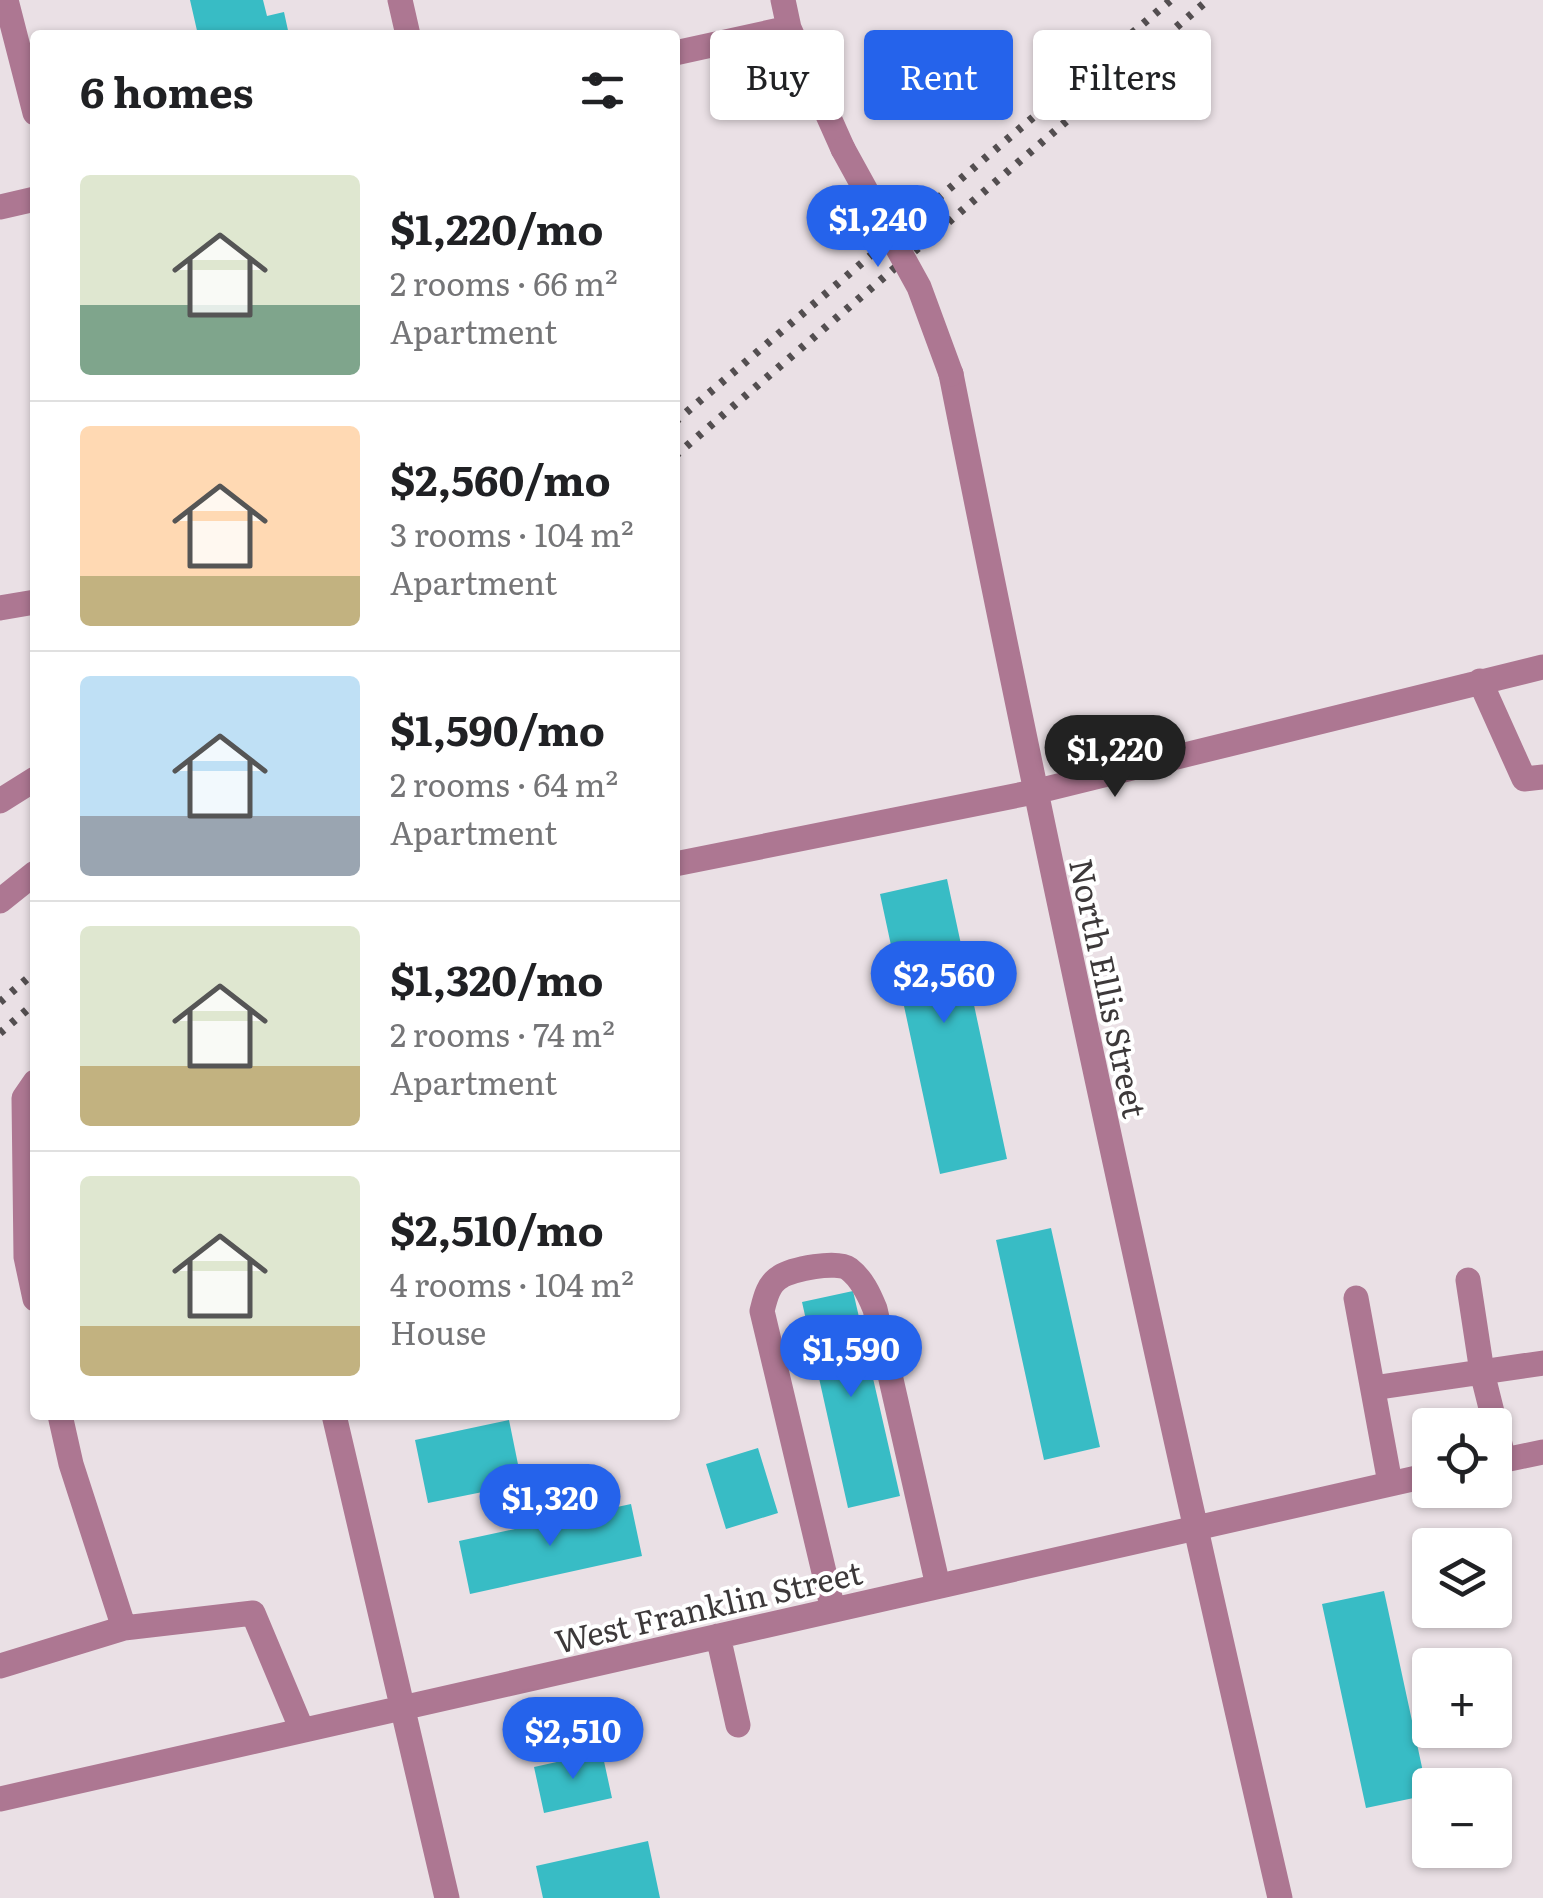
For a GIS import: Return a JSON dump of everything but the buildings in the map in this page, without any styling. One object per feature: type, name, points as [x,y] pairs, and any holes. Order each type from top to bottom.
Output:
[{"type":"street","points":[[6,0],[30,94]]},
{"type":"street","points":[[400,0],[407,30]]},
{"type":"street","name":"North Ellis Street","points":[[782,0],[789,28],[843,149],[919,288],[951,374],[1034,792],[1280,1898]]},
{"type":"street","points":[[680,52],[789,28]]},
{"type":"street","points":[[0,208],[30,200]]},
{"type":"street","points":[[0,608],[30,603]]},
{"type":"street","points":[[680,863],[1034,792],[1543,668]]},
{"type":"street","points":[[1480,681],[1524,779],[1543,776]]},
{"type":"street","points":[[0,801],[30,782]]},
{"type":"street","points":[[0,902],[30,876]]},
{"type":"street","points":[[30,1089],[24,1098],[26,1257],[30,1276]]},
{"type":"street","points":[[0,1222],[26,1207]]},
{"type":"street","points":[[833,1610],[762,1311],[767,1291],[779,1276],[810,1268],[834,1264],[847,1267],[866,1288],[938,1586]]},
{"type":"street","points":[[1468,1280],[1489,1408]]},
{"type":"street","points":[[1356,1298],[1390,1483]]},
{"type":"street","points":[[1372,1388],[1543,1363]]},
{"type":"street","points":[[61,1420],[71,1464],[124,1628]]},
{"type":"street","points":[[335,1420],[448,1898]]},
{"type":"street","points":[[1512,1458],[1543,1452]]},
{"type":"street","name":"West Franklin Street","points":[[0,1799],[1412,1479]]},
{"type":"street","points":[[0,1666],[124,1628],[253,1614],[302,1730]]},
{"type":"street","points":[[718,1636],[738,1725]]},
{"type":"railway","points":[[680,418],[1171,0]]},
{"type":"railway","points":[[680,452],[1208,0]]},
{"type":"railway","points":[[0,1002],[30,976]]},
{"type":"railway","points":[[0,1033],[30,1007]]}]
